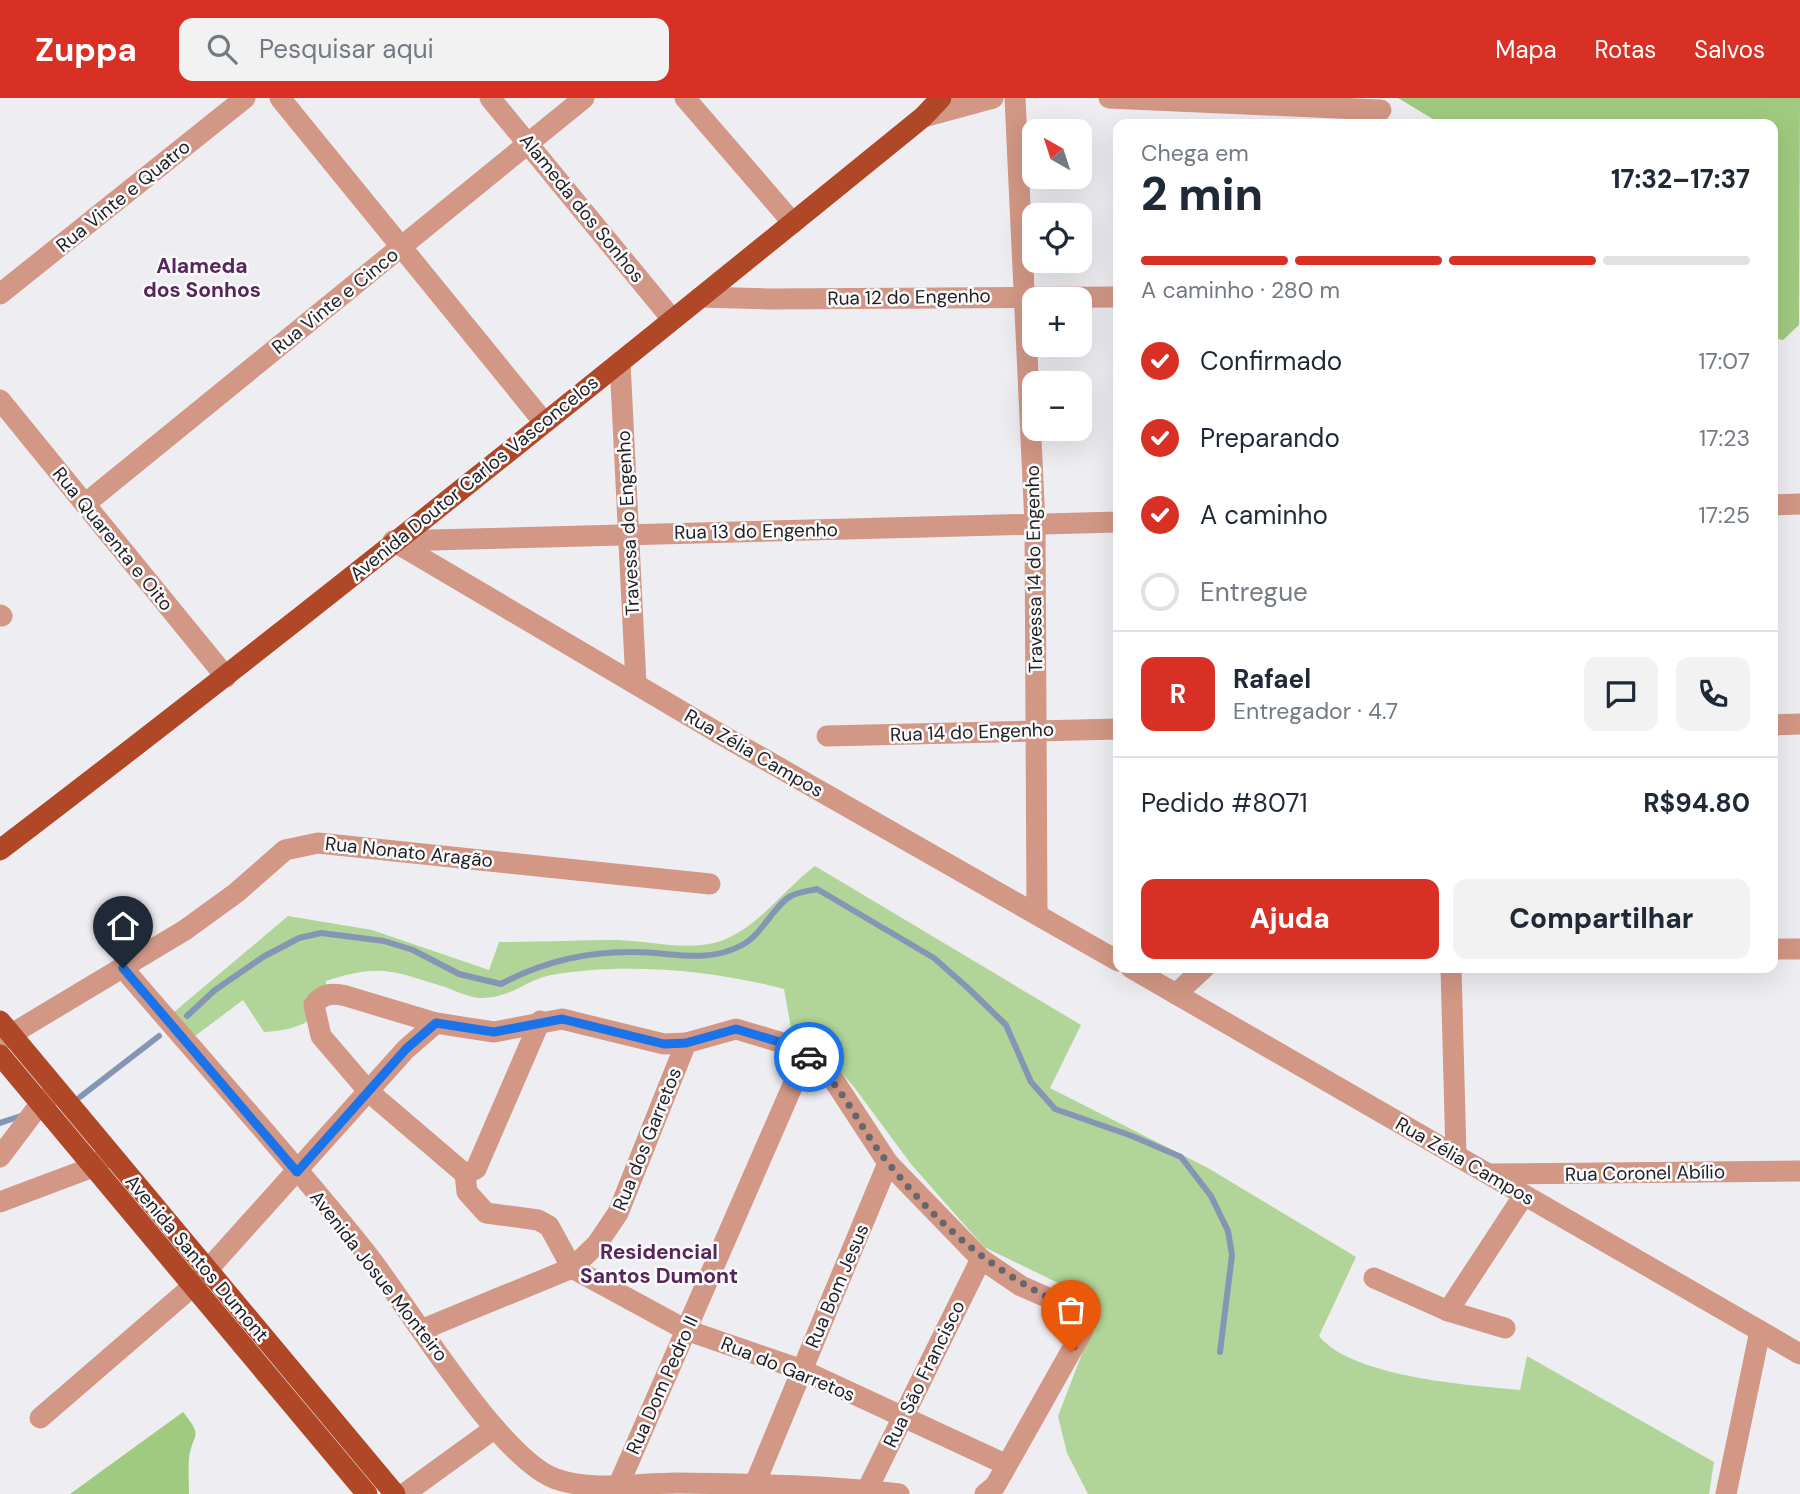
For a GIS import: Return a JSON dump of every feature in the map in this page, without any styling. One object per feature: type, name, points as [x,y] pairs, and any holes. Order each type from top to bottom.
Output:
[{"type":"main road","name":"Avenida Doutor Carlos Vasconcelos","points":[[0,850],[226,677],[793,223],[923,117],[942,98]]},
{"type":"main road","name":"Avenida Santos Dumont","points":[[3,1032],[58,1090],[110,1153],[200,1279],[368,1494]]},
{"type":"main road","name":"Avenida Santos Dumont","points":[[0,1055],[93,1167],[200,1279],[395,1494]]},
{"type":"street","name":"Rua Vinte e Quatro","points":[[0,294],[245,98]]},
{"type":"street","points":[[280,98],[543,421]]},
{"type":"street","name":"Alameda dos Sonhos","points":[[490,98],[672,319]]},
{"type":"street","name":"Rua Vinte e Cinco","points":[[85,504],[584,98]]},
{"type":"street","points":[[685,98],[793,223]]},
{"type":"street","points":[[923,117],[993,98]]},
{"type":"street","name":"Travessa 14 do Engenho","points":[[1016,98],[1026,287]]},
{"type":"street","points":[[1110,98],[1381,110]]},
{"type":"street","name":"Rua 12 do Engenho","points":[[701,297],[769,299],[1022,296]]},
{"type":"street","name":"Rua 12 do Engenho","points":[[1092,297],[1113,297]]},
{"type":"street","name":"Travessa 14 do Engenho","points":[[1028,357],[1035,524],[1037,914]]},
{"type":"street","name":"Travessa do Engenho","points":[[620,362],[636,684]]},
{"type":"street","name":"Rua Quarenta e Oito","points":[[0,400],[226,677]]},
{"type":"street","points":[[1778,505],[1800,504]]},
{"type":"street","name":"Rua 13 do Engenho","points":[[393,541],[1113,522]]},
{"type":"street","name":"Rua Zélia Campos","points":[[393,541],[1113,958]]},
{"type":"street","points":[[1778,724],[1800,724]]},
{"type":"street","name":"Rua 14 do Engenho","points":[[827,736],[1113,729]]},
{"type":"street","name":"Rua Nonato Aragão","points":[[3,1032],[123,968],[236,893],[285,850],[302,844],[318,843],[710,884]]},
{"type":"street","points":[[1778,949],[1800,948]]},
{"type":"street","name":"Avenida Josue Monteiro","points":[[123,968],[368,1255],[495,1427],[530,1462],[553,1478],[585,1486],[754,1486],[867,1490],[899,1494]]},
{"type":"street","name":"Rua Zélia Campos","points":[[1139,973],[1800,1354]]},
{"type":"street","points":[[1176,994],[1199,973]]},
{"type":"street","points":[[1451,973],[1456,1155]]},
{"type":"street","points":[[572,1268],[549,1226],[538,1220],[486,1213],[467,1192],[465,1174],[369,1092],[321,1036],[316,1002],[331,993],[436,1023],[494,1032],[519,1029],[540,1021],[562,1019],[664,1044],[686,1043],[736,1029],[783,1043],[806,1055],[833,1079],[888,1163],[981,1259],[1021,1286],[1078,1311],[1084,1319],[1083,1330],[1007,1465],[995,1486],[985,1494]]},
{"type":"street","points":[[465,1174],[476,1168],[540,1021]]},
{"type":"street","points":[[40,1418],[200,1279],[406,1049],[436,1023]]},
{"type":"street","name":"Rua dos Garretos","points":[[421,1330],[572,1268],[597,1244],[618,1213],[686,1043]]},
{"type":"street","name":"Rua Dom Pedro II","points":[[619,1484],[806,1055]]},
{"type":"street","points":[[0,1157],[40,1104],[58,1090]]},
{"type":"street","points":[[0,1202],[93,1167],[110,1153]]},
{"type":"street","name":"Rua Bom Jesus","points":[[754,1486],[888,1163]]},
{"type":"street","name":"Rua Coronel Abílio","points":[[1490,1174],[1800,1171]]},
{"type":"street","points":[[1448,1311],[1524,1195]]},
{"type":"street","name":"Rua São Francisco","points":[[867,1490],[981,1259]]},
{"type":"street","name":"Rua do Garretos","points":[[572,1268],[686,1330],[802,1370],[1007,1465]]},
{"type":"street","points":[[1374,1278],[1448,1311],[1505,1328]]},
{"type":"street","points":[[1726,1494],[1760,1332]]},
{"type":"street","points":[[404,1494],[495,1427]]},
{"type":"green space","points":[[1398,98],[1800,98],[1799,325],[1783,340],[1778,339],[1778,119],[1433,119]]},
{"type":"green space","points":[[815,866],[1081,1025],[1050,1088],[1208,1168],[1356,1257],[1319,1336],[1335,1350],[1383,1370],[1442,1382],[1520,1390],[1527,1356],[1714,1462],[1709,1494],[1088,1494],[1067,1453],[1058,1416],[1097,1315],[1089,1298],[984,1247],[911,1164],[854,1087],[824,1054],[793,1039],[784,989],[699,973],[608,969],[551,975],[502,995],[481,998],[399,973],[374,971],[326,981],[325,1002],[313,1018],[298,1026],[281,1030],[264,1032],[243,1000],[195,1036],[174,1012],[288,916],[372,930],[489,970],[499,942],[617,940],[692,946],[720,941],[756,920]]},
{"type":"green space","points":[[183,1412],[195,1432],[189,1459],[189,1494],[70,1494]]},
{"type":"waterway","points":[[187,1016],[215,990],[263,957],[299,938],[321,933],[384,941],[413,950],[459,974],[501,984],[548,964],[596,954],[644,952],[701,956],[728,951],[742,945],[756,934],[785,900],[817,889],[934,958],[969,989],[1006,1025],[1031,1082],[1055,1109],[1132,1136],[1181,1157],[1211,1196],[1228,1231],[1232,1255],[1220,1352]]},
{"type":"waterway","points":[[80,1097],[159,1036]]},
{"type":"waterway","points":[[0,1123],[21,1116]]},
{"type":"way so far","points":[[809,1057],[833,1079],[888,1163],[981,1259],[1021,1286],[1078,1311],[1084,1319],[1083,1330],[1071,1352]]},
{"type":"district","name":"Alameda dos Sonhos","points":[[202,278]]},
{"type":"district","name":"Residencial Santos Dumont","points":[[659,1264]]},
{"type":"route","points":[[123,968],[297,1172],[406,1049],[436,1023],[494,1032],[519,1029],[540,1021],[562,1019],[664,1044],[686,1043],[736,1029],[783,1043],[809,1057]]}]
